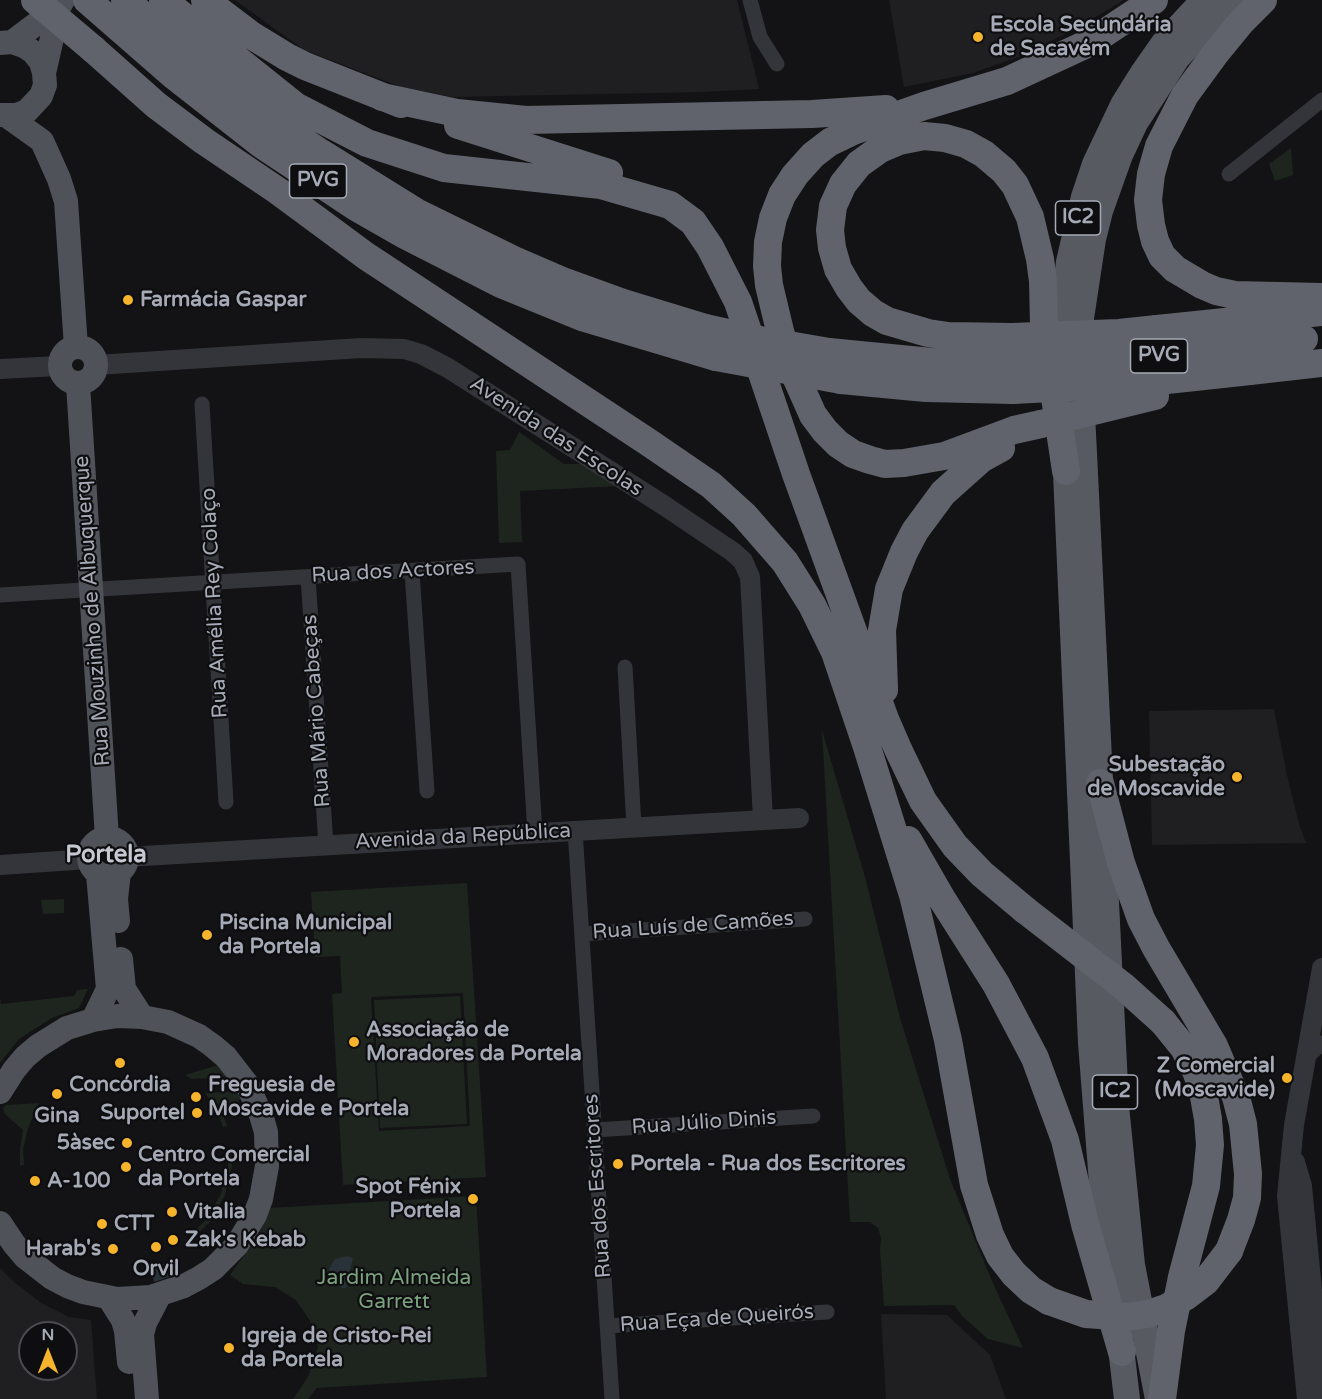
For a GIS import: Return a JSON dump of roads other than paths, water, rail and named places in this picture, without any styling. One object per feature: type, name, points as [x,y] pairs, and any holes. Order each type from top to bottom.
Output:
[{"type":"highway","name":"PVG","points":[[87,0],[117,10],[219,80],[263,114],[372,186],[448,229],[582,289],[705,328],[829,352],[942,363],[1128,359],[1322,337]]},
{"type":"highway","points":[[163,0],[367,161],[448,229]]},
{"type":"highway","points":[[206,0],[251,35],[305,66],[473,130],[616,176],[647,198]]},
{"type":"highway","points":[[1154,0],[1091,42],[1017,76],[853,131],[830,142],[813,155],[782,195],[773,218],[768,242],[769,285],[780,331],[793,370],[813,415],[825,431],[853,454],[885,464],[913,462],[972,447],[1028,427],[1250,371]]},
{"type":"highway","name":"IC2","points":[[1127,1399],[1102,1195],[1090,1043],[1060,376],[1062,319],[1068,262],[1084,197],[1095,164],[1122,105],[1164,43],[1204,0]]},
{"type":"highway","name":"IC2","points":[[1160,1399],[1132,1265],[1113,1059],[1080,375],[1081,318],[1087,273],[1100,211],[1120,155],[1135,123],[1177,58],[1231,0]]},
{"type":"highway","points":[[1263,0],[1242,21],[1185,95],[1159,146],[1151,174],[1148,200],[1151,225],[1162,256],[1175,269],[1216,291],[1235,295],[1322,297]]},
{"type":"highway","points":[[52,2],[93,49],[156,105],[366,256],[711,485],[744,515],[785,562],[835,652],[886,806],[929,956],[948,1040],[980,1207],[990,1235],[1000,1256],[1014,1274],[1031,1290],[1049,1301],[1086,1314],[1127,1317],[1166,1308],[1206,1281],[1229,1251],[1244,1209],[1248,1174],[1246,1142],[1238,1106],[1227,1073],[1214,1046],[1141,919],[1123,872],[1100,783]]},
{"type":"highway","name":"PVG","points":[[117,10],[173,75],[261,144],[356,207],[501,284],[582,317],[660,342],[716,357],[841,380],[926,388],[1013,363],[1130,384],[1322,363]]},
{"type":"highway","points":[[382,97],[457,113],[526,120],[812,114],[924,106]]},
{"type":"highway","points":[[295,106],[367,143],[444,168],[601,185],[670,205],[693,222],[710,247],[738,302],[796,474],[885,719],[923,801],[940,828],[982,874],[1123,986],[1163,1022],[1184,1048],[1196,1071],[1203,1091],[1208,1119],[1206,1186],[1176,1307],[1160,1399]]},
{"type":"highway","points":[[1066,471],[1044,324],[1040,259],[1030,217],[1015,185],[1004,171],[984,154],[966,144],[945,138],[924,136],[899,141],[880,149],[860,164],[843,183],[833,206],[830,230],[838,269],[849,288],[873,313],[886,321],[917,331],[948,336],[1013,363],[1128,332],[1322,312]]},
{"type":"highway","points":[[278,191],[398,252],[501,284]]},
{"type":"highway","points":[[885,719],[882,630],[890,589],[904,552],[915,531],[944,493],[970,468],[1028,427]]},
{"type":"highway","points":[[886,806],[996,984],[1035,1058],[1065,1140],[1085,1224],[1122,1352]]},
{"type":"main road","points":[[6,43],[52,2]]},
{"type":"main road","points":[[3,116],[17,115],[27,111],[43,84],[52,2]]},
{"type":"main road","points":[[6,43],[24,45],[41,62],[44,128],[42,141],[66,201],[76,347]]},
{"type":"main road","points":[[3,116],[42,141]]},
{"type":"main road","points":[[76,347],[88,350],[95,359],[96,365],[91,378],[78,384],[68,381],[59,366],[64,353],[76,347]]},
{"type":"main road","name":"Rua Mouzinho de Albuquerque","points":[[78,384],[107,838],[96,843],[92,848],[108,866]]},
{"type":"main road","points":[[108,866],[116,899],[124,989],[142,1017]]},
{"type":"main road","points":[[93,1020],[108,989],[108,866]]},
{"type":"main road","points":[[0,1092],[14,1070],[38,1046],[67,1028],[117,1016],[142,1017],[168,1022],[206,1041],[226,1057],[247,1084],[255,1099],[266,1132],[267,1149],[267,1166],[261,1199],[255,1215],[237,1245],[213,1269],[199,1278],[160,1294],[134,1299],[109,1298],[83,1292],[52,1278],[25,1257],[0,1223]]},
{"type":"main road","points":[[147,1399],[142,1334],[160,1294]]},
{"type":"main road","points":[[109,1298],[123,1320],[126,1331],[131,1399]]},
{"type":"street","points":[[750,0],[760,37],[777,64]]},
{"type":"street","points":[[1229,174],[1322,100]]},
{"type":"street","name":"Avenida das Escolas","points":[[96,365],[361,348],[404,349],[435,361],[458,374],[733,552],[742,561],[750,577],[763,819]]},
{"type":"street","points":[[0,369],[59,366]]},
{"type":"street","name":"Rua Amélia Rey Colaço","points":[[202,404],[226,802]]},
{"type":"street","name":"Rua dos Actores","points":[[0,595],[518,564],[535,833]]},
{"type":"street","points":[[412,572],[426,791]]},
{"type":"street","name":"Rua Mário Cabeças","points":[[308,577],[326,845]]},
{"type":"street","points":[[625,667],[634,827]]},
{"type":"street","name":"Avenida da República","points":[[0,865],[108,866],[326,845],[799,818]]},
{"type":"street","name":"Rua dos Escritores","points":[[575,830],[612,1399]]},
{"type":"street","name":"Rua Luís de Camões","points":[[582,934],[805,919]]},
{"type":"street","points":[[1307,1399],[1287,1196],[1294,1125],[1305,1059],[1319,1018],[1322,972]]},
{"type":"street","points":[[1305,1059],[1322,1043]]},
{"type":"street","name":"Rua Júlio Dinis","points":[[595,1130],[813,1116]]},
{"type":"street","points":[[1292,1152],[1302,1186],[1322,1394]]},
{"type":"street","name":"Rua Eça de Queirós","points":[[608,1326],[827,1312]]},
{"type":"place","name":"Escola Secundária de Sacavém","points":[[978,37]]},
{"type":"place","name":"Farmácia Gaspar","points":[[128,300]]},
{"type":"place","name":"Subestação de Moscavide","points":[[1237,777]]},
{"type":"place","name":"Piscina Municipal da Portela","points":[[207,935]]},
{"type":"place","name":"Associação de Moradores da Portela","points":[[354,1042]]},
{"type":"place","name":"Concórdia","points":[[120,1063]]},
{"type":"place","name":"Z Comercial (Moscavide)","points":[[1287,1078]]},
{"type":"place","name":"Gina","points":[[57,1094]]},
{"type":"place","name":"Freguesia de Moscavide e Portela","points":[[196,1097]]},
{"type":"place","name":"Suportel","points":[[197,1113]]},
{"type":"place","name":"5àsec","points":[[127,1143]]},
{"type":"place","name":"Portela - Rua dos Escritores","points":[[618,1164]]},
{"type":"place","name":"Centro Comercial da Portela","points":[[126,1167]]},
{"type":"place","name":"A-100","points":[[35,1181]]},
{"type":"place","name":"Spot Fénix Portela","points":[[473,1199]]},
{"type":"place","name":"Vitalia","points":[[172,1212]]},
{"type":"place","name":"CTT","points":[[102,1224]]},
{"type":"place","name":"Zak's Kebab","points":[[173,1240]]},
{"type":"place","name":"Orvil","points":[[156,1247]]},
{"type":"place","name":"Harab's","points":[[113,1249]]},
{"type":"place","name":"Igreja de Cristo-Rei da Portela","points":[[229,1348]]},
{"type":"district","name":"Portela","points":[[106,856]]},
{"type":"park label","name":"Jardim Almeida Garrett","points":[[394,1290]]}]
